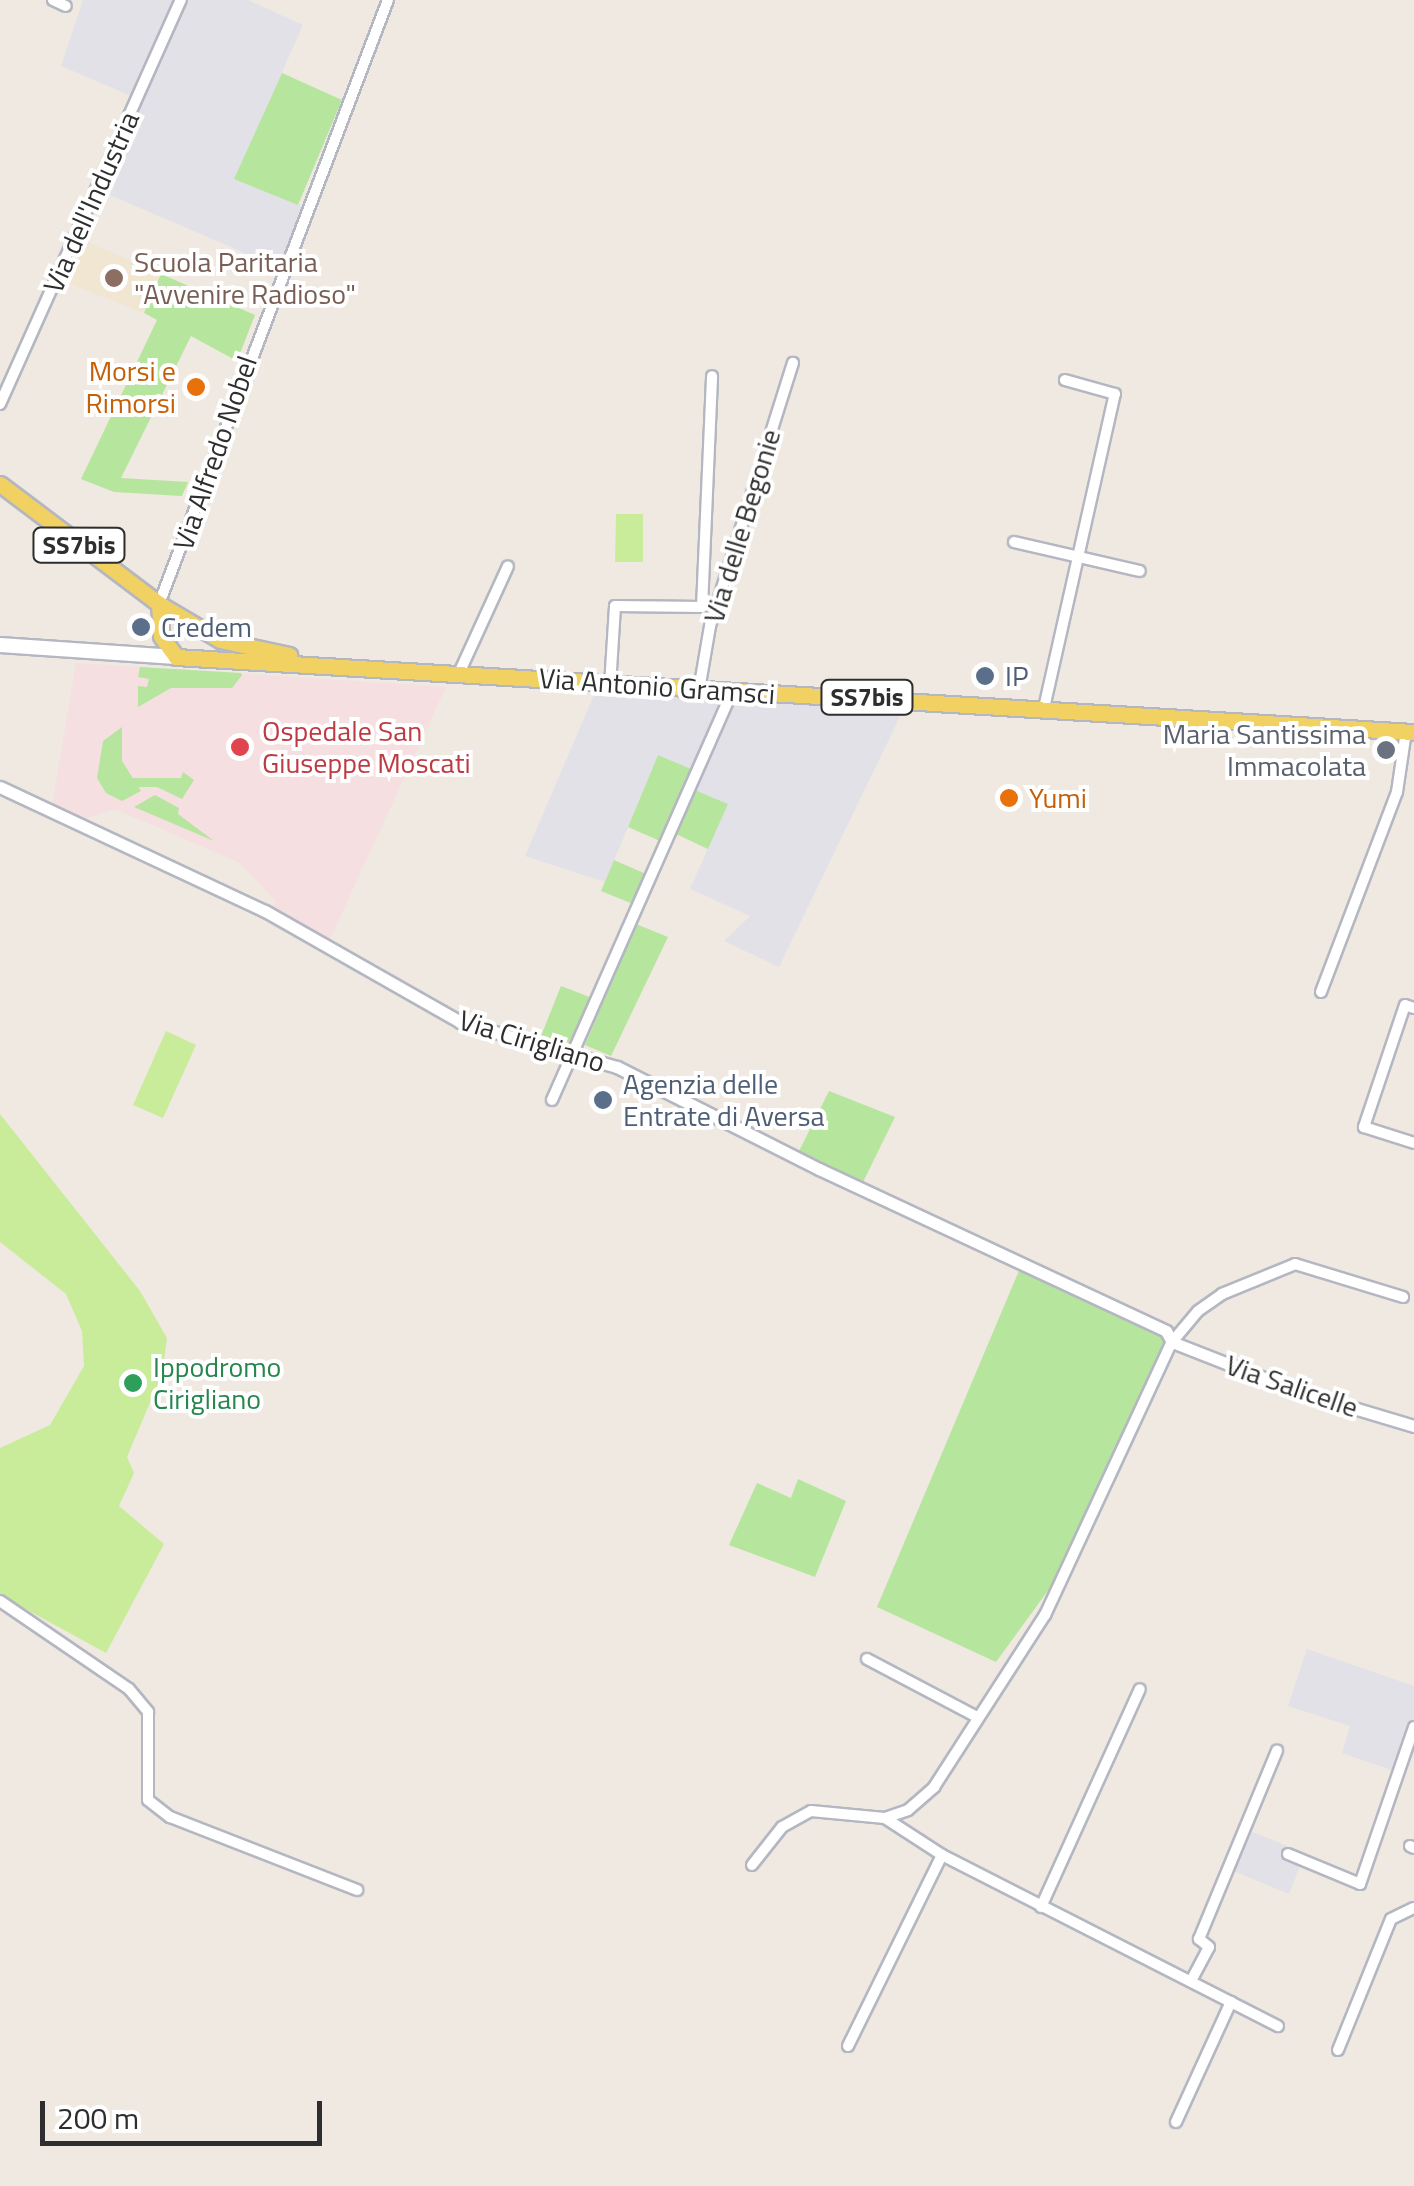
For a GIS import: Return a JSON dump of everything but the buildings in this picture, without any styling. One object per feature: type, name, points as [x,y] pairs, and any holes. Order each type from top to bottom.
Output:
[{"type":"main road","name":"SS7bis","points":[[0,484],[159,604]]},
{"type":"main road","name":"Via Antonio Gramsci","points":[[159,604],[220,640],[320,662]]},
{"type":"main road","points":[[159,604],[161,636],[176,657]]},
{"type":"main road","points":[[140,655],[161,636],[198,625]]},
{"type":"main road","points":[[217,659],[220,640]]},
{"type":"main road","points":[[0,645],[176,657]]},
{"type":"main road","name":"Via Antonio Gramsci","points":[[176,657],[320,662],[610,686],[1410,732]]},
{"type":"street","points":[[54,0],[66,6]]},
{"type":"street","name":"Via dell'Industria","points":[[0,404],[182,0]]},
{"type":"street","name":"Via Alfredo Nobel","points":[[159,604],[248,359],[388,0]]},
{"type":"street","name":"Via delle Begonie","points":[[699,690],[710,626],[793,363]]},
{"type":"street","points":[[610,686],[615,606],[702,606],[712,376]]},
{"type":"street","points":[[1044,708],[1115,394],[1065,380]]},
{"type":"street","points":[[1014,542],[1140,571]]},
{"type":"street","points":[[460,671],[508,566]]},
{"type":"street","name":"Via Alfredo Nobel","points":[[173,572],[174,605],[198,625]]},
{"type":"street","points":[[552,1100],[732,692]]},
{"type":"street","points":[[1321,992],[1397,792],[1410,732]]},
{"type":"street","name":"Via Cirigliano","points":[[0,787],[265,911],[460,1022],[575,1052],[1007,1252],[1166,1330],[1172,1342]]},
{"type":"street","points":[[1414,1008],[1405,1005],[1364,1127],[1414,1143]]},
{"type":"street","points":[[885,1818],[929,1792],[977,1716],[1078,1555],[1172,1342],[1212,1300],[1295,1264],[1403,1297]]},
{"type":"street","name":"Via Salicelle","points":[[1172,1342],[1283,1386],[1414,1426]]},
{"type":"street","points":[[0,1600],[129,1688],[148,1712],[148,1800],[170,1817],[357,1890]]},
{"type":"street","points":[[867,1658],[977,1716]]},
{"type":"street","points":[[1041,1906],[1140,1688]]},
{"type":"street","points":[[1288,1854],[1360,1884],[1414,1727]]},
{"type":"street","points":[[1191,1981],[1209,1947],[1199,1939],[1276,1751]]},
{"type":"street","points":[[752,1865],[782,1827],[811,1811],[885,1818],[942,1855],[1278,2026]]},
{"type":"street","points":[[848,2046],[942,1855]]},
{"type":"street","points":[[1338,2050],[1391,1919],[1414,1908]]},
{"type":"street","points":[[1176,2122],[1231,2002]]},
{"type":"shaded area","points":[[83,0],[248,0],[303,25],[235,178],[305,207],[280,268],[91,187],[131,96],[61,66]]},
{"type":"shaded area","name":"Scuola Paritaria \"Avvenire Radioso\"","points":[[85,241],[161,274],[144,313],[66,282]]},
{"type":"shaded area","name":"Ospedale San Giuseppe Moscati","points":[[76,663],[446,687],[330,939],[273,906],[275,900],[240,863],[115,809],[81,820],[52,807]]},
{"type":"shaded area","points":[[597,688],[907,702],[779,967],[724,941],[750,916],[690,889],[728,804],[684,785],[690,769],[658,755],[605,882],[525,856]]},
{"type":"shaded area","points":[[1307,1649],[1414,1686],[1414,1743],[1403,1774],[1342,1753],[1350,1726],[1288,1706]]},
{"type":"shaded area","points":[[1248,1830],[1305,1853],[1289,1894],[1231,1870]]},
{"type":"green space","points":[[282,73],[342,100],[298,205],[234,179]]},
{"type":"green space","points":[[161,274],[255,315],[237,361],[191,336],[121,478],[188,482],[182,496],[114,492],[81,479],[157,320],[144,313]]},
{"type":"green space","points":[[616,514],[643,514],[643,562],[615,562]]},
{"type":"green space","points":[[140,667],[242,675],[232,688],[171,688],[138,707],[138,686],[147,687],[149,679],[138,677]]},
{"type":"green space","points":[[122,727],[122,761],[141,791],[122,801],[106,793],[97,778],[103,741]]},
{"type":"green space","points":[[658,755],[691,769],[660,841],[628,827]]},
{"type":"green space","points":[[183,772],[194,780],[182,799],[157,787],[137,787],[131,778],[181,778]]},
{"type":"green space","points":[[695,790],[728,804],[708,849],[676,834]]},
{"type":"green space","points":[[155,795],[179,808],[178,814],[214,841],[134,807]]},
{"type":"green space","points":[[614,860],[646,874],[633,904],[601,891]]},
{"type":"green space","points":[[636,924],[668,937],[611,1056],[585,1045]]},
{"type":"green space","points":[[561,986],[592,998],[571,1043],[541,1036]]},
{"type":"green space","points":[[166,1031],[196,1045],[163,1118],[133,1105]]},
{"type":"green space","points":[[829,1091],[895,1117],[862,1184],[799,1151]]},
{"type":"green space","name":"Ippodromo Cirigliano","points":[[0,1114],[140,1291],[167,1338],[162,1374],[127,1457],[134,1473],[119,1506],[164,1544],[106,1653],[0,1595],[0,1448],[50,1425],[84,1366],[82,1331],[66,1294],[0,1242]]},
{"type":"green space","points":[[1021,1266],[1161,1332],[1166,1342],[1057,1578],[996,1662],[877,1607]]},
{"type":"green space","points":[[798,1479],[846,1501],[815,1577],[729,1545],[757,1483],[791,1498]]},
{"type":"place","name":"Scuola Paritaria \"Avvenire Radioso\"","points":[[114,278]]},
{"type":"place","name":"Morsi e Rimorsi","points":[[196,387]]},
{"type":"place","name":"Credem","points":[[141,627]]},
{"type":"place","name":"IP","points":[[985,676]]},
{"type":"place","name":"Ospedale San Giuseppe Moscati","points":[[240,747]]},
{"type":"place","name":"Maria Santissima Immacolata","points":[[1386,750]]},
{"type":"place","name":"Yumi","points":[[1009,798]]},
{"type":"place","name":"Agenzia delle Entrate di Aversa","points":[[603,1100]]},
{"type":"place","name":"Ippodromo Cirigliano","points":[[133,1383]]}]
